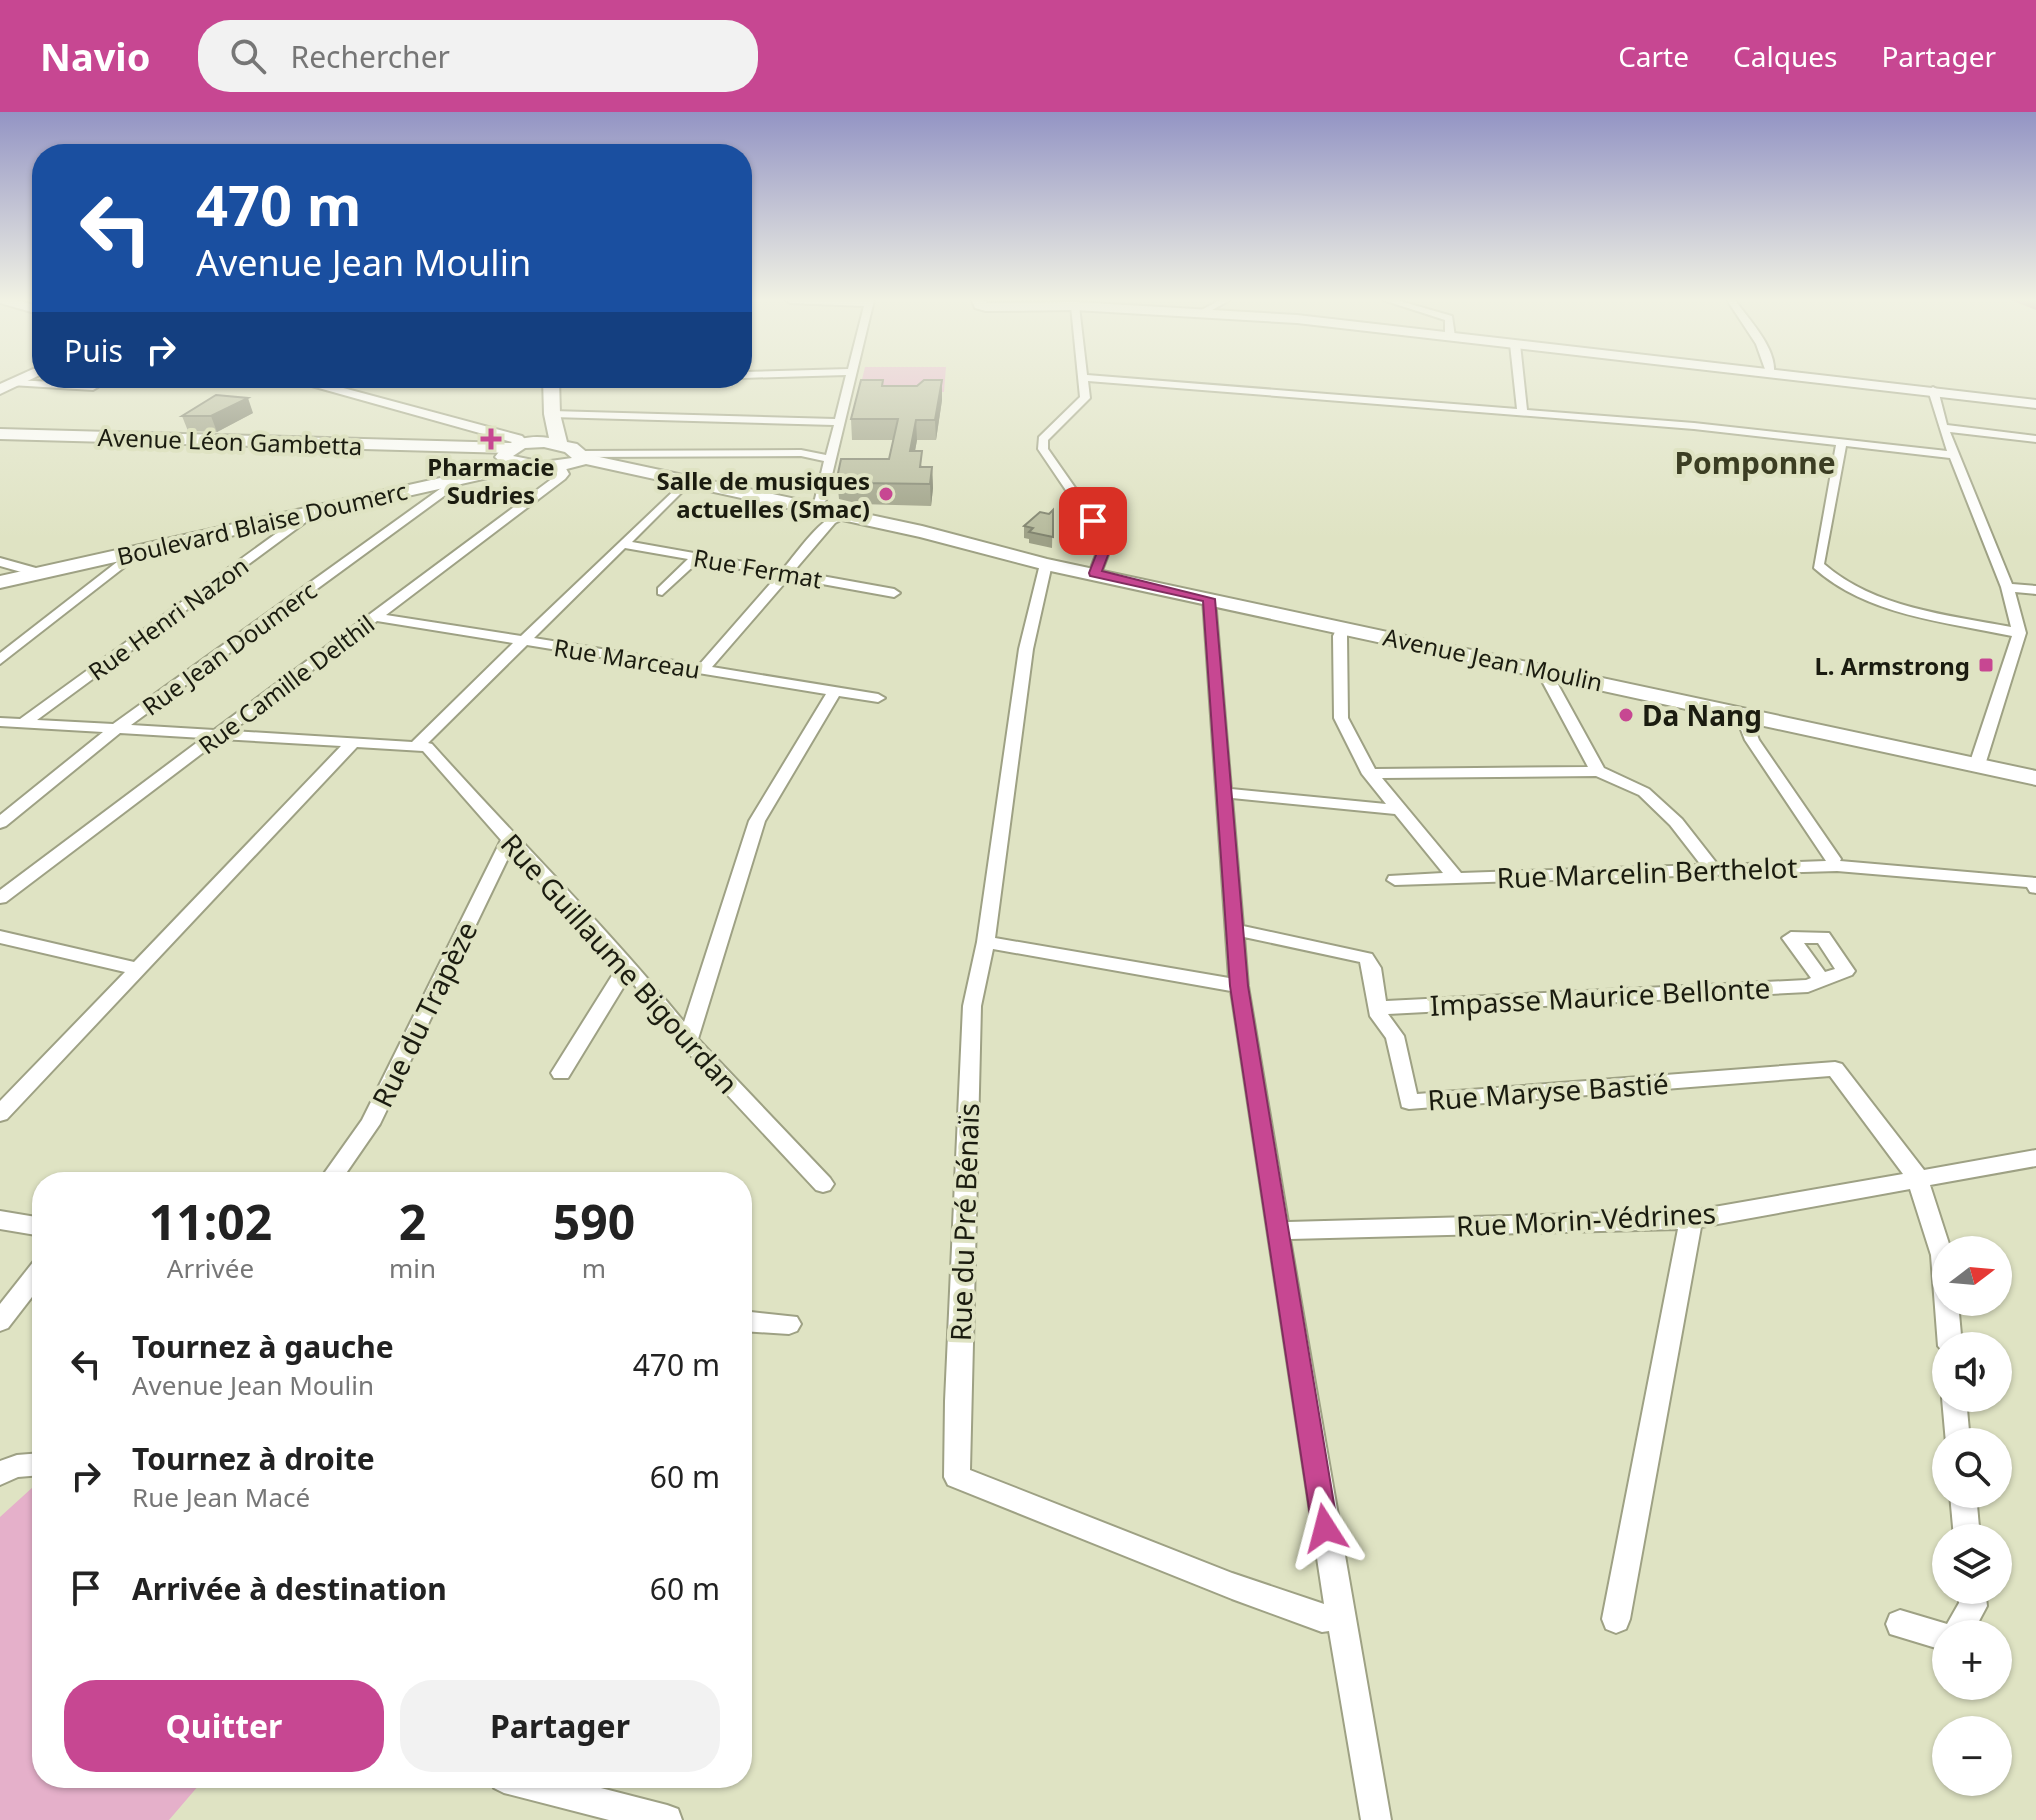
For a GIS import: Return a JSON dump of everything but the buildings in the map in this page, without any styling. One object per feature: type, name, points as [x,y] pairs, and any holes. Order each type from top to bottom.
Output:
[{"type":"main road","points":[[551,388],[552,418],[559,444],[574,460],[837,518]]},
{"type":"main road","points":[[532,442],[552,418]]},
{"type":"main road","points":[[559,444],[532,442],[507,452],[509,462],[524,465],[574,460],[791,503],[837,518]]},
{"type":"main road","name":"Boulevard Blaise Doumerc","points":[[0,582],[524,465]]},
{"type":"main road","name":"Avenue Jean Moulin","points":[[837,518],[2036,778]]},
{"type":"street","points":[[0,390],[21,380]]},
{"type":"street","points":[[811,510],[820,500],[850,380]]},
{"type":"street","points":[[1083,380],[1085,398],[1043,439],[1043,449],[1107,542],[1095,573]]},
{"type":"street","points":[[1105,380],[1694,426],[1955,455]]},
{"type":"street","points":[[1519,380],[1522,412]]},
{"type":"street","points":[[1840,380],[2036,404]]},
{"type":"street","points":[[14,383],[32,384]]},
{"type":"street","points":[[328,388],[532,442]]},
{"type":"street","points":[[1933,390],[1943,428],[2007,587],[2020,641],[1977,765]]},
{"type":"street","points":[[552,418],[839,422]]},
{"type":"street","points":[[1943,428],[2036,439]]},
{"type":"street","name":"Avenue Léon Gambetta","points":[[0,434],[507,452]]},
{"type":"street","points":[[1841,444],[1818,565],[1827,577],[1847,589],[1883,601],[2020,641]]},
{"type":"street","points":[[574,460],[832,453]]},
{"type":"street","name":"Rue Camille Delthil","points":[[0,898],[561,477],[574,460]]},
{"type":"street","name":"Rue Jean Doumerc","points":[[0,823],[116,729],[462,478]]},
{"type":"street","points":[[0,722],[416,746],[683,485]]},
{"type":"street","name":"Rue Henri Nazon","points":[[22,724],[314,511]]},
{"type":"street","points":[[702,670],[837,518]]},
{"type":"street","name":"Rue Fermat","points":[[623,544],[894,593]]},
{"type":"street","points":[[0,660],[139,551]]},
{"type":"street","points":[[662,591],[697,557]]},
{"type":"street","points":[[0,562],[39,573]]},
{"type":"street","name":"Rue du Pré Bénaïs","points":[[1046,564],[1026,649],[986,942],[972,1006],[957,1401],[957,1477],[1232,1586],[1322,1618],[1340,1617]]},
{"type":"street","points":[[2007,587],[2036,590]]},
{"type":"street","points":[[1209,599],[1239,986],[1276,1231],[1376,1820]]},
{"type":"street","name":"Rue Marceau","points":[[376,617],[878,698]]},
{"type":"street","points":[[1344,627],[1340,636],[1341,718],[1370,774],[1456,878]]},
{"type":"street","points":[[1543,670],[1598,771]]},
{"type":"street","points":[[688,1040],[757,821],[835,691]]},
{"type":"street","points":[[1742,714],[1752,740],[1835,863]]},
{"type":"street","points":[[0,1114],[354,742]]},
{"type":"street","name":"Rue Guillaume Bigourdan","points":[[416,746],[427,747],[509,840],[628,965],[688,1040],[823,1184]]},
{"type":"street","points":[[1370,774],[1598,771],[1644,792],[1676,822],[1713,870]]},
{"type":"street","points":[[1225,793],[1400,810]]},
{"type":"street","name":"Rue du Trapèze","points":[[336,1172],[370,1124],[509,840]]},
{"type":"street","name":"Rue Marcelin Berthelot","points":[[1395,880],[1835,863],[2033,882],[2036,888]]},
{"type":"street","name":"Rue Maryse Bastié","points":[[1236,930],[1366,958],[1372,968],[1379,1016],[1395,1036],[1409,1102],[1835,1069],[1917,1177]]},
{"type":"street","points":[[0,937],[138,969]]},
{"type":"street","points":[[986,942],[1239,986]]},
{"type":"street","points":[[561,1073],[628,965]]},
{"type":"street","name":"Impasse Maurice Bellonte","points":[[1378,1008],[1808,986],[1822,981]]},
{"type":"street","name":"Rue Morin-Védrines","points":[[1276,1231],[1691,1220],[2036,1158]]},
{"type":"street","points":[[1917,1177],[1942,1255],[1949,1332]]},
{"type":"street","points":[[0,1220],[32,1225]]},
{"type":"street","points":[[1616,1619],[1691,1220]]},
{"type":"street","points":[[0,1321],[32,1280]]},
{"type":"street","points":[[752,1322],[789,1324]]},
{"type":"street","points":[[0,1473],[17,1466],[32,1465]]},
{"type":"street","points":[[1900,1624],[1932,1633]]},
{"type":"street","points":[[543,1788],[667,1820]]},
{"type":"shaded area","points":[[862,380],[945,380],[944,392],[859,392]]},
{"type":"shaded area","points":[[32,1488],[32,1788],[196,1788],[169,1820],[0,1820],[0,1517]]},
{"type":"place","name":"Pharmacie Sudries","points":[[491,439]]},
{"type":"place","name":"Salle de musiques actuelles (Smac)","points":[[886,494]]},
{"type":"place","name":"L. Armstrong","points":[[1986,665]]},
{"type":"place","name":"Da Nang","points":[[1626,715]]},
{"type":"district","name":"Pomponne","points":[[1755,462]]},
{"type":"route","points":[[1093,521],[1107,542],[1095,573],[1209,599],[1239,986],[1325,1528]]}]
